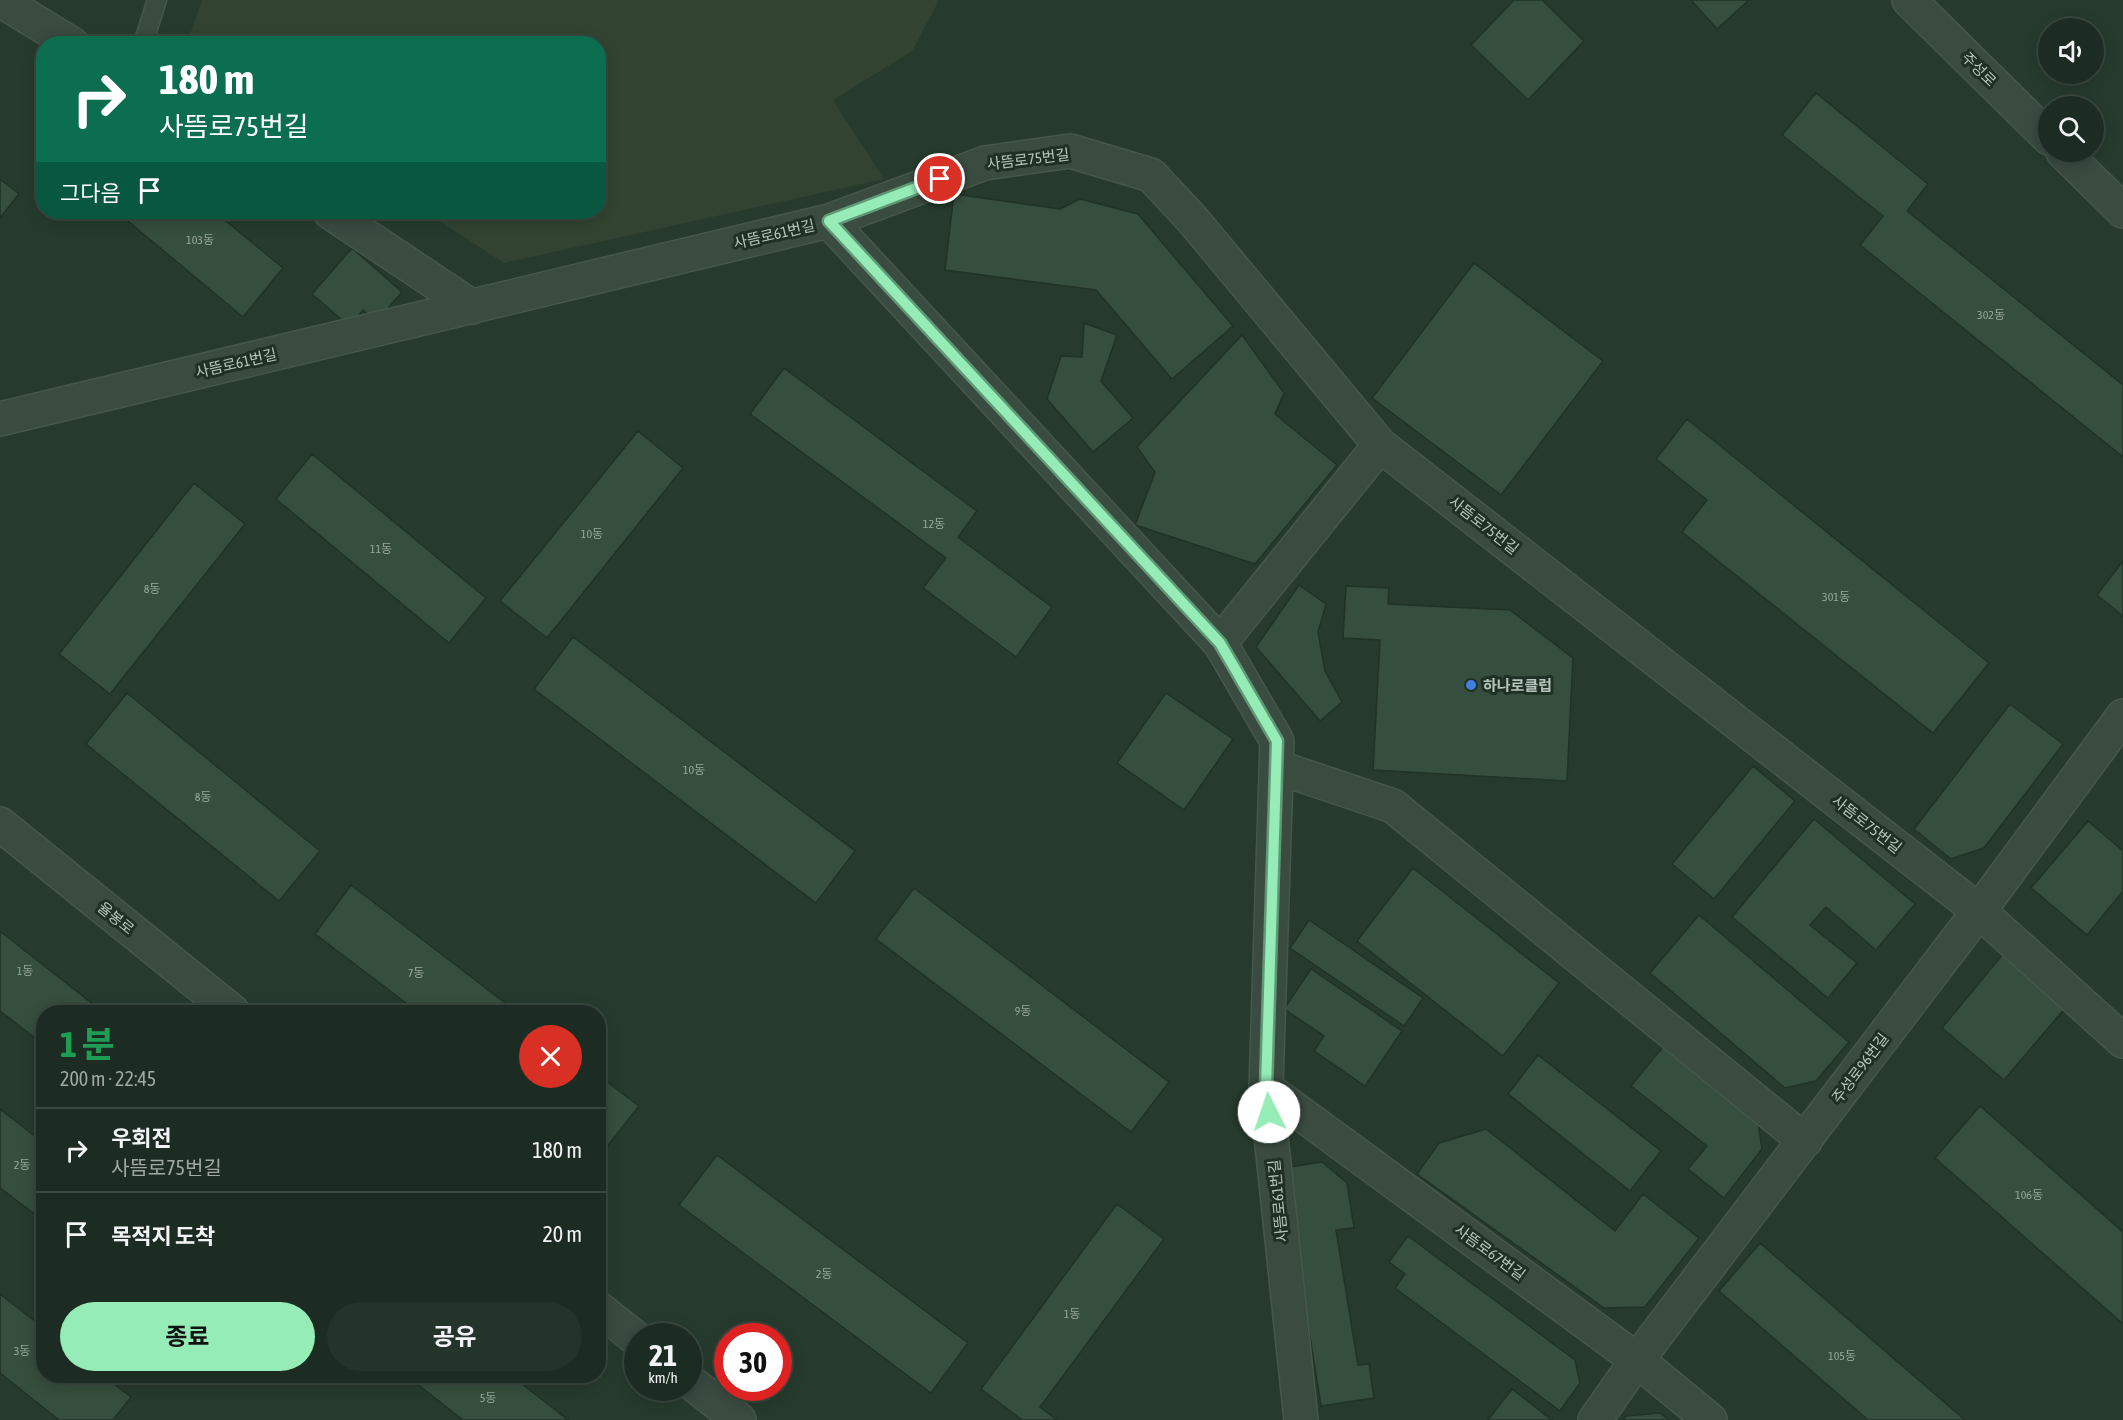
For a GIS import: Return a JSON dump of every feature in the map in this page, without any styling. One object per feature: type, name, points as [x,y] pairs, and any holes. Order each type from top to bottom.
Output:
[{"type":"street","points":[[0,0],[59,36]]},
{"type":"street","name":"주성로","points":[[1909,0],[2038,127]]},
{"type":"street","name":"사뜸로75번길","points":[[829,221],[985,163],[1070,151],[1151,175],[1192,219],[1380,445],[1979,911],[2123,1041]]},
{"type":"street","points":[[2073,162],[2123,211]]},
{"type":"street","points":[[340,219],[472,307]]},
{"type":"street","name":"사뜸로61번길","points":[[0,419],[829,221],[1220,643],[1277,741],[1266,1088],[1301,1420]]},
{"type":"street","points":[[1220,643],[1380,445]]},
{"type":"street","name":"주성로96번길","points":[[1595,1420],[1636,1360],[1979,911],[2123,716]]},
{"type":"street","points":[[1276,767],[1393,806],[1805,1141]]},
{"type":"street","name":"율봉로","points":[[0,824],[224,1005]]},
{"type":"street","name":"사뜸로67번길","points":[[1266,1088],[1636,1360],[1710,1420]]},
{"type":"street","points":[[606,1314],[624,1329]]},
{"type":"street","points":[[702,1391],[739,1420]]},
{"type":"lane","points":[[146,36],[158,0]]},
{"type":"green space","points":[[202,0],[939,0],[912,51],[833,100],[884,179],[504,263],[437,219],[606,219],[606,36],[189,36]]},
{"type":"building","points":[[1514,0],[1542,0],[1584,41],[1528,100],[1471,45]]},
{"type":"building","points":[[1691,0],[1749,0],[1717,29]]},
{"type":"building","points":[[1816,93],[1928,184],[1907,211],[2123,385],[2123,457],[1860,245],[1883,216],[1782,135]]},
{"type":"building","points":[[0,179],[19,194],[0,218]]},
{"type":"building","points":[[954,194],[1060,209],[1080,199],[1138,214],[1233,326],[1172,379],[1096,290],[945,270]]},
{"type":"building","points":[[125,219],[224,219],[283,268],[243,317]]},
{"type":"building","points":[[352,248],[402,292],[376,322],[363,310],[349,326],[312,294]]},
{"type":"building","points":[[1474,263],[1603,361],[1501,495],[1372,398]]},
{"type":"building","points":[[1084,323],[1117,335],[1101,381],[1133,418],[1093,452],[1047,399],[1061,356],[1082,357]]},
{"type":"building","points":[[1242,335],[1284,393],[1275,414],[1337,465],[1255,564],[1135,525],[1155,472],[1137,447]]},
{"type":"building","points":[[784,368],[977,511],[958,537],[1052,607],[1016,657],[923,588],[946,558],[750,414]]},
{"type":"building","points":[[1687,419],[1989,663],[1933,733],[1682,532],[1707,500],[1656,459]]},
{"type":"building","points":[[638,431],[683,468],[547,638],[500,601]]},
{"type":"building","points":[[312,454],[486,598],[449,643],[276,499]]},
{"type":"building","points":[[194,483],[245,524],[110,694],[59,654]]},
{"type":"building","points":[[2123,561],[2123,616],[2097,595]]},
{"type":"building","points":[[1299,585],[1326,604],[1318,632],[1325,671],[1342,702],[1320,721],[1256,647]]},
{"type":"building","points":[[1346,586],[1389,588],[1388,604],[1510,610],[1573,658],[1567,781],[1373,770],[1380,640],[1343,638]]},
{"type":"building","points":[[573,637],[855,851],[816,903],[534,689]]},
{"type":"building","points":[[127,693],[320,851],[279,901],[86,744]]},
{"type":"building","points":[[1166,693],[1233,739],[1184,810],[1117,763]]},
{"type":"building","points":[[2010,704],[2063,744],[1984,848],[1951,859],[1914,829]]},
{"type":"building","points":[[1753,766],[1795,801],[1714,899],[1672,864]]},
{"type":"building","points":[[1814,819],[1915,904],[1876,950],[1826,907],[1810,925],[1857,963],[1828,998],[1732,917]]},
{"type":"building","points":[[2088,821],[2123,851],[2123,891],[2087,935],[2031,888]]},
{"type":"building","points":[[1413,868],[1559,983],[1503,1056],[1357,941]]},
{"type":"building","points":[[351,885],[508,1005],[409,1005],[315,934]]},
{"type":"building","points":[[914,888],[1169,1082],[1131,1132],[876,939]]},
{"type":"building","points":[[1699,915],[1849,1042],[1816,1081],[1785,1088],[1650,973]]},
{"type":"building","points":[[1309,920],[1423,998],[1404,1026],[1290,948]]},
{"type":"building","points":[[0,931],[94,1005],[36,1005],[36,1039],[0,1011]]},
{"type":"building","points":[[2003,954],[2066,1007],[2004,1080],[1942,1028]]},
{"type":"building","points":[[1311,969],[1402,1031],[1365,1086],[1314,1051],[1324,1036],[1284,1009]]},
{"type":"building","points":[[1666,1043],[1757,1115],[1762,1149],[1724,1198],[1688,1169],[1707,1146],[1631,1086]]},
{"type":"building","points":[[1538,1055],[1661,1151],[1630,1191],[1508,1094]]},
{"type":"building","points":[[606,1081],[639,1106],[606,1148]]},
{"type":"building","points":[[1980,1106],[2123,1232],[2123,1324],[1935,1158]]},
{"type":"building","points":[[0,1109],[36,1137],[36,1215],[0,1188]]},
{"type":"building","points":[[1486,1129],[1615,1231],[1643,1194],[1699,1238],[1645,1307],[1604,1308],[1417,1174],[1439,1143]]},
{"type":"building","points":[[717,1155],[968,1343],[931,1393],[679,1205]]},
{"type":"building","points":[[1322,1162],[1347,1183],[1354,1228],[1336,1230],[1358,1365],[1369,1364],[1374,1398],[1321,1406],[1283,1168]]},
{"type":"building","points":[[1117,1204],[1164,1239],[1040,1407],[1057,1420],[1022,1420],[981,1389]]},
{"type":"building","points":[[1408,1236],[1575,1360],[1580,1383],[1560,1411],[1395,1288],[1405,1274],[1389,1262]]},
{"type":"building","points":[[1760,1243],[1965,1420],[1868,1420],[1719,1291]]},
{"type":"building","points":[[0,1294],[36,1322],[36,1383],[113,1383],[131,1397],[113,1420],[59,1420],[0,1373]]},
{"type":"building","points":[[416,1383],[521,1383],[568,1420],[463,1420]]},
{"type":"building","points":[[1512,1389],[1552,1420],[1488,1420]]},
{"type":"building","points":[[1660,1413],[1669,1420],[1623,1420],[1626,1416]]},
{"type":"place","name":"하나로클럽","points":[[1471,685]]},
{"type":"route","points":[[940,179],[829,221],[1220,643],[1277,741],[1266,1088],[1269,1112]]}]
